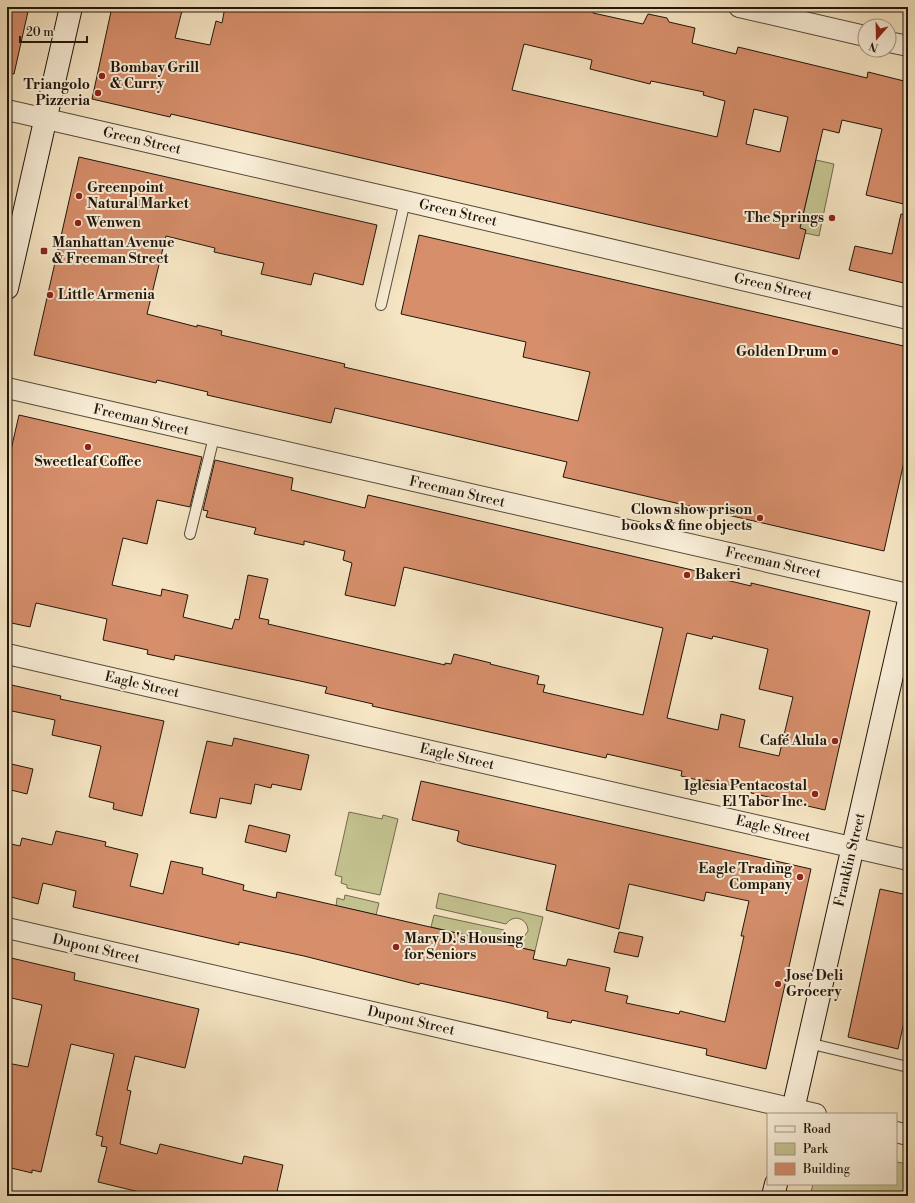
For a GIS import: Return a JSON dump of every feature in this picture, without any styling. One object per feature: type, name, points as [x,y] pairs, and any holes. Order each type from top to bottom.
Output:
[{"type":"street","points":[[7,288],[72,7]]},
{"type":"street","points":[[739,7],[857,34]]},
{"type":"street","points":[[897,44],[908,46]]},
{"type":"street","name":"Green Street","points":[[7,110],[406,201],[908,319]]},
{"type":"street","name":"Freeman Street","points":[[7,388],[214,437],[908,594]]},
{"type":"street","name":"Franklin Street","points":[[792,1112],[908,605]]},
{"type":"street","name":"Eagle Street","points":[[7,654],[908,860]]},
{"type":"street","name":"Dupont Street","points":[[7,928],[792,1112],[804,1113]]},
{"type":"street","points":[[897,1132],[908,1135]]},
{"type":"street","points":[[773,1196],[776,1185]]},
{"type":"lane","points":[[381,305],[406,201]]},
{"type":"lane","points":[[190,534],[214,437]]},
{"type":"lane","points":[[808,1043],[908,1067]]},
{"type":"green space","points":[[816,160],[834,164],[819,236],[805,233],[806,230],[800,228]]},
{"type":"green space","points":[[349,812],[382,819],[383,815],[398,819],[380,895],[347,888],[347,885],[341,883],[342,877],[335,875]]},
{"type":"green space","points":[[439,893],[543,917],[535,951],[431,927],[434,915],[504,930],[507,937],[513,942],[521,941],[528,931],[526,923],[516,918],[506,924],[436,908]]},
{"type":"green space","points":[[345,895],[379,903],[376,915],[336,906],[337,898],[344,900]]},
{"type":"green space","points":[[897,1162],[908,1164],[908,1196],[810,1196],[813,1185],[897,1185]]},
{"type":"building","points":[[7,7],[29,7],[14,74],[7,73]]},
{"type":"building","points":[[112,7],[183,7],[175,38],[210,45],[216,21],[222,23],[225,7],[594,7],[593,13],[643,24],[648,14],[667,18],[669,22],[695,28],[692,43],[736,54],[738,47],[867,78],[868,72],[908,82],[908,205],[866,195],[882,129],[842,120],[839,133],[823,129],[800,228],[806,230],[799,259],[171,114],[170,117],[92,99]],"holes":[[[524,44],[592,60],[590,69],[650,84],[651,81],[704,92],[703,95],[725,101],[717,137],[512,90]],[[754,109],[788,117],[780,152],[746,144]]]},
{"type":"building","points":[[79,157],[377,225],[363,285],[314,273],[311,285],[261,274],[264,263],[214,252],[215,248],[166,236],[147,314],[197,327],[197,325],[222,331],[221,335],[345,364],[344,367],[578,421],[590,372],[523,357],[526,342],[401,314],[419,235],[908,347],[908,444],[884,551],[563,477],[567,462],[335,408],[331,423],[207,395],[208,392],[157,380],[156,383],[34,355]]},
{"type":"building","points":[[901,214],[908,215],[908,284],[849,270],[855,246],[892,254]]},
{"type":"building","points":[[19,415],[202,457],[190,507],[157,500],[147,544],[123,538],[112,585],[161,596],[162,589],[188,595],[183,617],[232,629],[235,619],[239,620],[248,575],[268,579],[259,618],[269,620],[268,624],[445,665],[445,663],[451,664],[454,654],[539,676],[537,684],[545,685],[543,692],[643,715],[663,628],[404,567],[395,606],[345,595],[352,563],[343,560],[345,551],[304,541],[304,545],[254,534],[256,528],[206,517],[208,511],[203,510],[215,460],[293,478],[291,490],[365,508],[368,495],[701,572],[700,574],[751,586],[751,583],[870,611],[825,810],[751,793],[752,790],[681,776],[682,771],[607,754],[606,758],[372,706],[373,704],[325,693],[327,687],[175,655],[174,660],[147,654],[148,650],[103,640],[107,619],[36,603],[30,627],[7,622],[7,467]],"holes":[[[687,633],[712,639],[713,636],[768,649],[759,689],[793,697],[779,756],[739,747],[745,720],[721,714],[718,730],[667,718]]]},
{"type":"building","points":[[7,684],[61,696],[60,699],[164,721],[142,816],[113,809],[114,803],[89,797],[101,746],[52,735],[55,720],[7,710]]},
{"type":"building","points":[[234,738],[309,755],[301,790],[272,784],[271,788],[255,784],[251,804],[220,798],[216,818],[190,813],[207,741],[232,746]]},
{"type":"building","points":[[7,763],[33,769],[27,794],[7,789]]},
{"type":"building","points":[[421,781],[811,869],[766,1069],[706,1055],[707,1049],[572,1020],[571,1023],[547,1018],[548,1012],[506,1002],[420,983],[419,985],[304,956],[239,942],[239,945],[73,907],[76,891],[43,883],[38,904],[7,896],[7,843],[20,846],[22,838],[52,845],[56,831],[106,842],[105,846],[138,854],[130,886],[163,894],[171,861],[203,868],[202,874],[244,885],[243,890],[276,898],[277,892],[535,951],[533,959],[566,966],[568,959],[610,968],[605,991],[628,996],[626,1003],[679,1014],[680,1011],[725,1022],[744,936],[741,936],[749,901],[706,892],[704,901],[629,884],[619,929],[546,910],[556,865],[463,844],[457,841],[459,831],[412,820]]},
{"type":"building","points":[[249,825],[290,835],[286,852],[245,842]]},
{"type":"building","points":[[880,889],[908,895],[908,1004],[898,1049],[848,1037]]},
{"type":"building","points":[[619,932],[643,937],[638,957],[614,952]]},
{"type":"building","points":[[7,957],[75,973],[74,980],[199,1009],[185,1068],[135,1056],[127,1090],[131,1091],[120,1144],[157,1154],[160,1144],[242,1164],[244,1156],[283,1165],[276,1196],[156,1196],[98,1182],[107,1147],[101,1146],[103,1137],[96,1135],[114,1054],[71,1044],[41,1172],[32,1170],[32,1173],[7,1167],[7,1063],[28,1067],[42,1005],[7,997]]},
{"type":"place","name":"Bombay Grill & Curry","points":[[102,76]]},
{"type":"place","name":"Triangolo Pizzeria","points":[[98,93]]},
{"type":"place","name":"Greenpoint Natural Market","points":[[79,196]]},
{"type":"place","name":"The Springs","points":[[832,218]]},
{"type":"place","name":"Wenwen","points":[[78,223]]},
{"type":"place","name":"Manhattan Avenue & Freeman Street","points":[[44,251]]},
{"type":"place","name":"Little Armenia","points":[[50,295]]},
{"type":"place","name":"Golden Drum","points":[[835,352]]},
{"type":"place","name":"Sweetleaf Coffee","points":[[88,447]]},
{"type":"place","name":"Clown show prison books & fine objects","points":[[760,518]]},
{"type":"place","name":"Bakeri","points":[[687,575]]},
{"type":"place","name":"Café Alula","points":[[835,741]]},
{"type":"place","name":"Iglesia Pentacostal El Tabor Inc.","points":[[815,794]]},
{"type":"place","name":"Eagle Trading Company","points":[[800,877]]},
{"type":"place","name":"Mary D.'s Housing for Seniors","points":[[396,947]]},
{"type":"place","name":"Jose Deli Grocery","points":[[778,984]]}]
